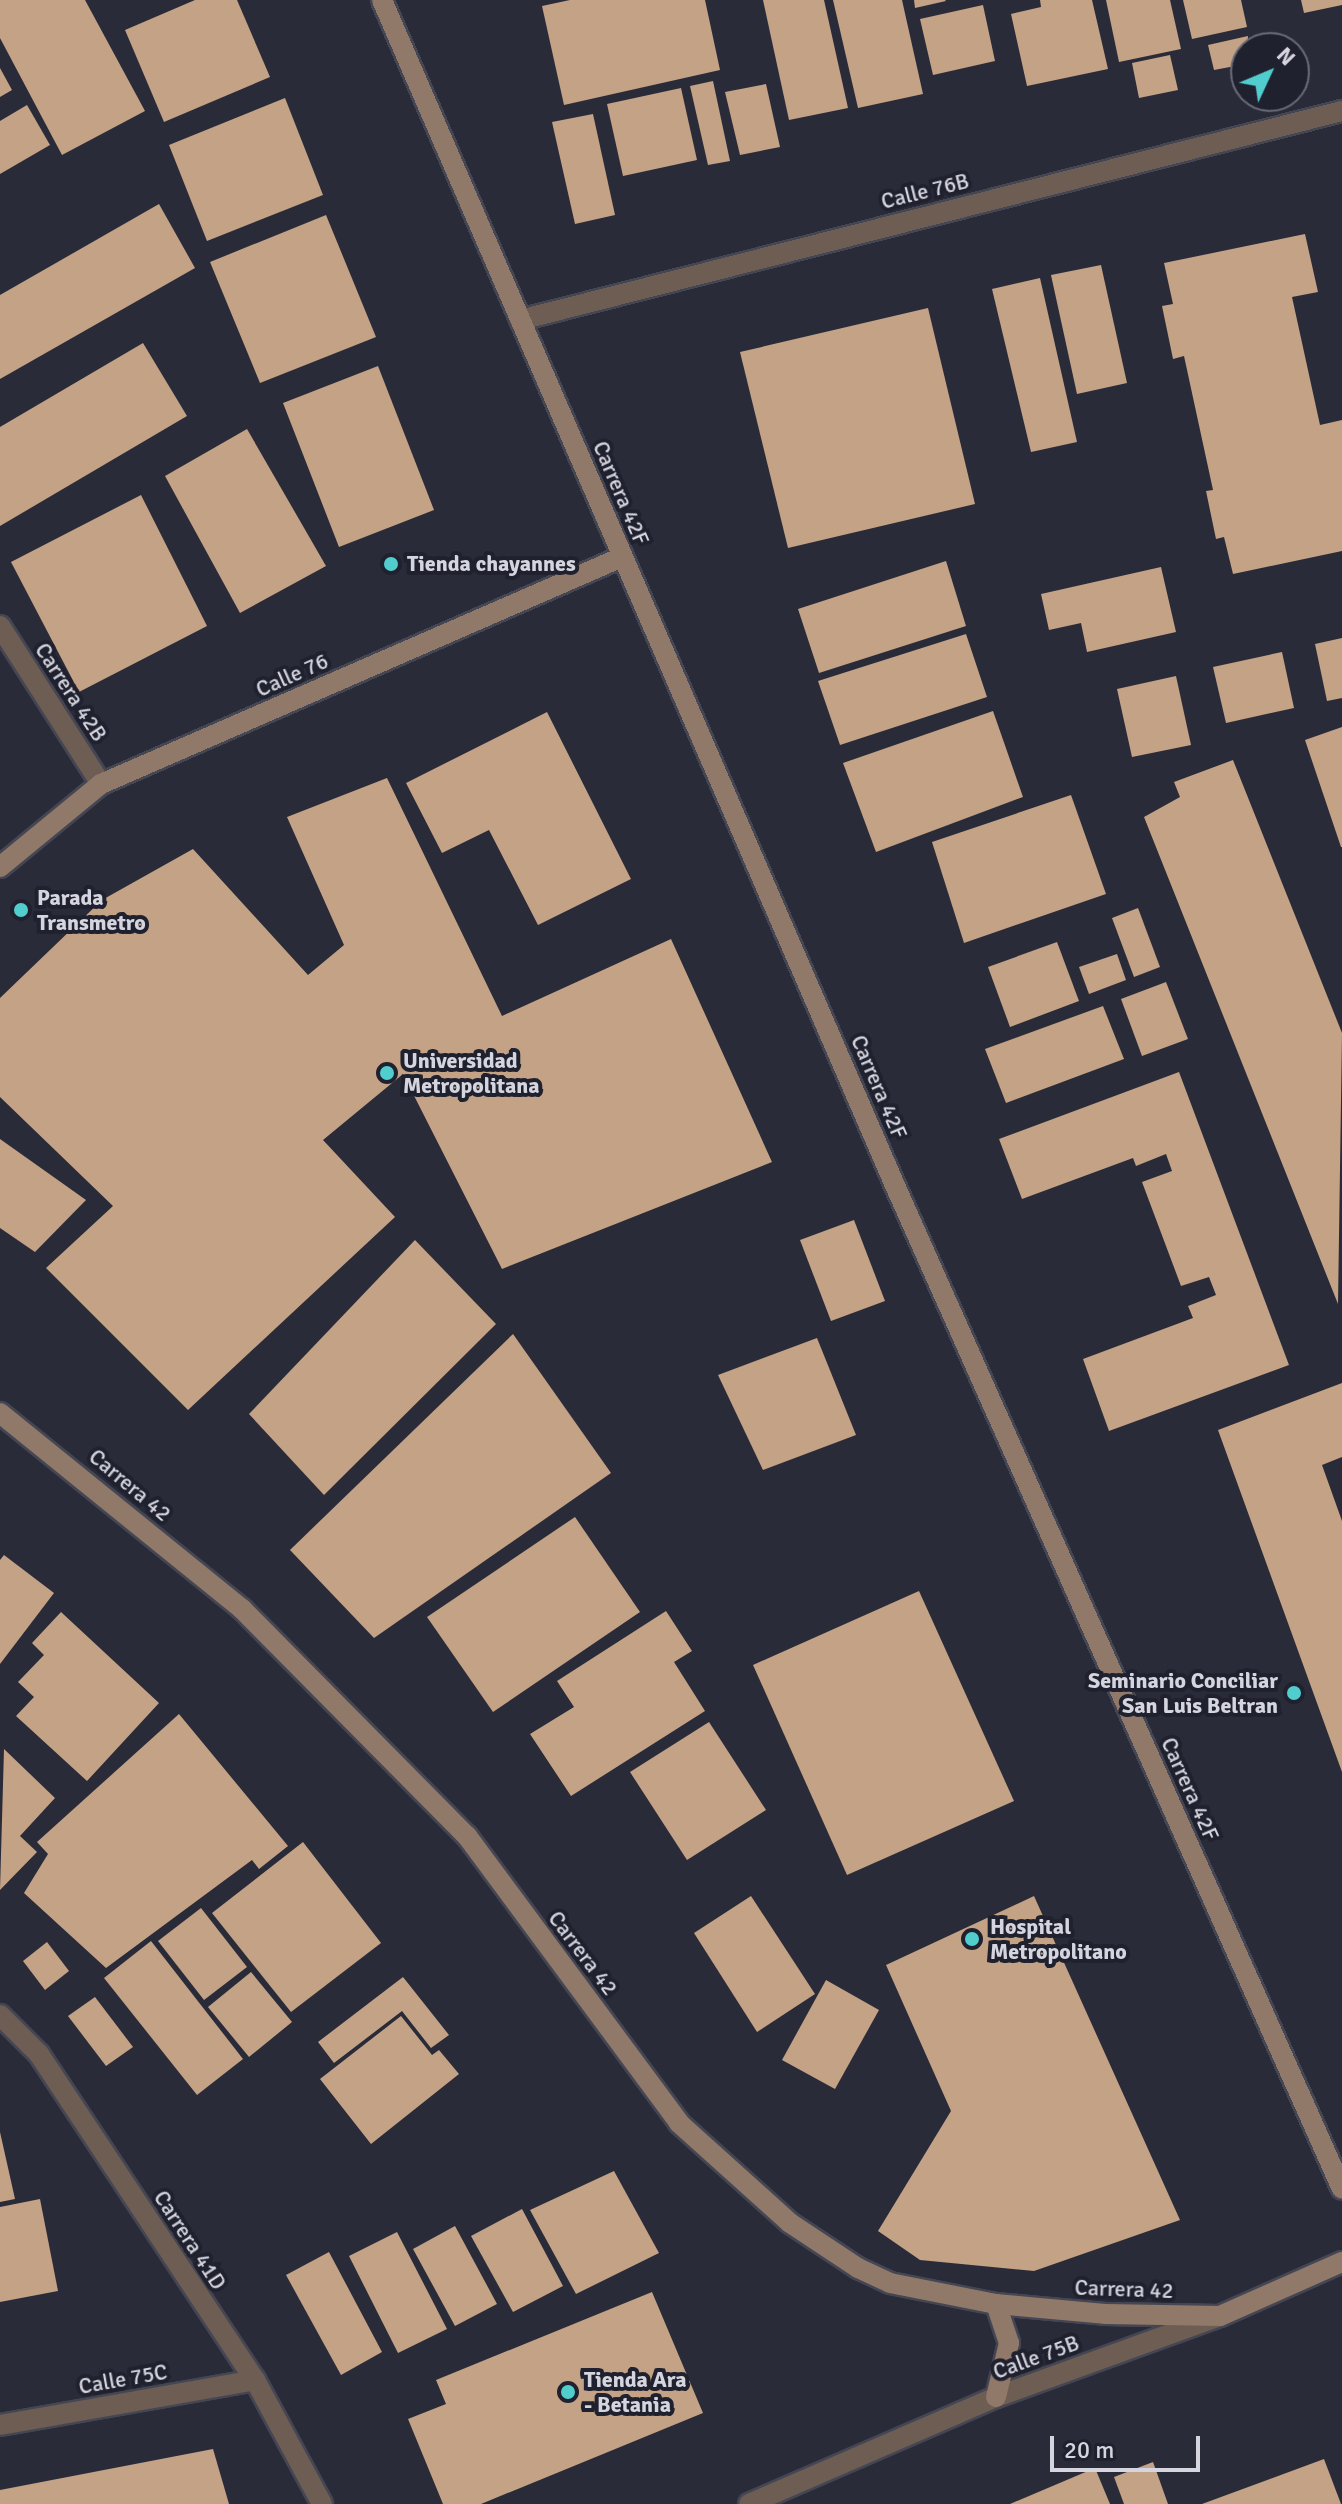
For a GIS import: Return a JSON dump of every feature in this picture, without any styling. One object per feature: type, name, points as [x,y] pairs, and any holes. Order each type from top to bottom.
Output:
[{"type":"street","name":"Carrera 42F","points":[[382,0],[622,557],[1342,2189]]},
{"type":"street","name":"Calle 76B","points":[[520,320],[1342,111]]},
{"type":"street","name":"Calle 76","points":[[0,867],[101,784],[622,557]]},
{"type":"street","name":"Carrera 42B","points":[[0,626],[101,784]]},
{"type":"street","name":"Carrera 42","points":[[0,1413],[242,1609],[467,1836],[679,2123],[729,2173],[790,2223],[890,2283],[996,2304],[1105,2314],[1220,2316]]},
{"type":"street","name":"Carrera 41D","points":[[0,2015],[39,2054],[255,2380],[322,2504]]},
{"type":"street","name":"Calle 75B","points":[[749,2504],[996,2397],[1220,2316],[1342,2262]]},
{"type":"street","points":[[996,2304],[1009,2343],[996,2397]]},
{"type":"street","name":"Calle 75C","points":[[0,2425],[255,2380]]},
{"type":"building","points":[[0,0],[85,0],[145,111],[62,155],[0,38]]},
{"type":"building","points":[[195,0],[237,0],[270,77],[164,122],[125,30]]},
{"type":"building","points":[[570,0],[705,0],[720,70],[564,105],[542,6]]},
{"type":"building","points":[[763,0],[824,0],[848,108],[789,120]]},
{"type":"building","points":[[833,0],[902,0],[923,94],[858,108]]},
{"type":"building","points":[[914,0],[945,0],[946,1],[915,8]]},
{"type":"building","points":[[1040,0],[1092,0],[1108,69],[1027,86],[1011,14],[1041,7]]},
{"type":"building","points":[[1106,0],[1170,0],[1181,49],[1119,62]]},
{"type":"building","points":[[1183,0],[1241,0],[1247,27],[1192,39]]},
{"type":"building","points":[[1301,0],[1342,0],[1342,5],[1304,13]]},
{"type":"building","points":[[983,5],[995,61],[933,75],[920,19]]},
{"type":"building","points":[[1230,40],[1230,67],[1214,70],[1208,45]]},
{"type":"building","points":[[1170,55],[1178,90],[1139,98],[1132,63]]},
{"type":"building","points":[[0,68],[12,90],[0,97]]},
{"type":"building","points":[[713,81],[730,161],[708,165],[690,86]]},
{"type":"building","points":[[766,84],[780,147],[740,155],[725,92]]},
{"type":"building","points":[[681,88],[697,160],[623,176],[607,104]]},
{"type":"building","points":[[285,98],[323,195],[207,241],[169,145]]},
{"type":"building","points":[[27,105],[50,145],[0,174],[0,121]]},
{"type":"building","points":[[593,114],[615,215],[575,224],[552,122]]},
{"type":"building","points":[[159,204],[195,268],[0,379],[0,295]]},
{"type":"building","points":[[326,215],[376,337],[260,383],[210,262]]},
{"type":"building","points":[[1305,234],[1318,292],[1292,297],[1320,425],[1342,420],[1342,551],[1233,574],[1224,537],[1216,539],[1206,491],[1213,490],[1184,356],[1173,359],[1162,306],[1173,304],[1164,263]]},
{"type":"building","points":[[1101,265],[1127,383],[1077,394],[1051,275]]},
{"type":"building","points":[[1040,278],[1077,442],[1031,452],[992,289]]},
{"type":"building","points":[[928,308],[975,504],[788,548],[740,352]]},
{"type":"building","points":[[143,343],[187,416],[0,526],[0,427]]},
{"type":"building","points":[[378,366],[434,510],[339,547],[283,403]]},
{"type":"building","points":[[247,429],[326,566],[240,613],[165,476]]},
{"type":"building","points":[[141,495],[207,626],[79,692],[11,562]]},
{"type":"building","points":[[946,561],[966,626],[819,673],[798,609]]},
{"type":"building","points":[[1161,567],[1176,632],[1087,652],[1081,623],[1049,630],[1041,594]]},
{"type":"building","points":[[966,634],[987,697],[840,745],[818,681]]},
{"type":"building","points":[[1342,638],[1342,698],[1327,701],[1315,644]]},
{"type":"building","points":[[1282,652],[1294,708],[1226,723],[1213,667]]},
{"type":"building","points":[[1176,676],[1191,745],[1132,757],[1117,689]]},
{"type":"building","points":[[993,711],[1023,797],[876,852],[843,763]]},
{"type":"building","points":[[547,712],[631,879],[538,925],[489,830],[442,853],[406,783]]},
{"type":"building","points":[[1342,727],[1342,847],[1341,847],[1305,740]]},
{"type":"building","points":[[1233,760],[1342,1033],[1338,1304],[1144,817],[1180,797],[1174,782]]},
{"type":"building","points":[[387,778],[502,1016],[671,939],[772,1162],[502,1269],[403,1074],[323,1140],[395,1217],[188,1410],[46,1268],[113,1206],[0,1097],[0,998],[102,900],[193,849],[308,975],[344,945],[287,817]]},
{"type":"building","points":[[1071,795],[1106,894],[964,943],[932,842]]},
{"type":"building","points":[[1138,908],[1160,967],[1134,977],[1112,918]]},
{"type":"building","points":[[1057,942],[1079,1001],[1010,1027],[988,967]]},
{"type":"building","points":[[1117,954],[1126,980],[1089,994],[1079,967]]},
{"type":"building","points":[[1166,982],[1188,1039],[1142,1056],[1121,999]]},
{"type":"building","points":[[1103,1006],[1124,1059],[1006,1103],[985,1049]]},
{"type":"building","points":[[1179,1072],[1289,1365],[1109,1431],[1083,1359],[1193,1318],[1188,1306],[1216,1295],[1209,1277],[1181,1286],[1142,1182],[1172,1171],[1166,1154],[1136,1166],[1133,1158],[1022,1199],[999,1139]]},
{"type":"building","points":[[0,1139],[86,1200],[35,1252],[0,1228]]},
{"type":"building","points":[[854,1220],[885,1301],[831,1321],[800,1240]]},
{"type":"building","points":[[415,1240],[496,1324],[324,1495],[249,1414]]},
{"type":"building","points":[[513,1334],[611,1473],[374,1638],[290,1550]]},
{"type":"building","points":[[817,1338],[856,1435],[763,1470],[718,1375]]},
{"type":"building","points":[[1342,1383],[1342,1457],[1322,1465],[1342,1521],[1342,1772],[1218,1430]]},
{"type":"building","points":[[575,1517],[640,1612],[493,1712],[427,1617]]},
{"type":"building","points":[[4,1555],[54,1593],[0,1664],[0,1560]]},
{"type":"building","points":[[919,1591],[1014,1801],[847,1875],[753,1665]]},
{"type":"building","points":[[666,1611],[692,1651],[674,1662],[705,1711],[571,1796],[530,1734],[574,1707],[557,1681]]},
{"type":"building","points":[[61,1612],[159,1703],[87,1781],[16,1716],[34,1697],[18,1682],[44,1655],[32,1643]]},
{"type":"building","points":[[179,1714],[288,1846],[259,1869],[252,1860],[106,1968],[24,1893],[48,1854],[37,1842]]},
{"type":"building","points":[[709,1722],[766,1810],[687,1860],[630,1772]]},
{"type":"building","points":[[4,1749],[55,1798],[20,1836],[37,1852],[0,1890]]},
{"type":"building","points":[[303,1842],[381,1943],[291,2012],[212,1913]]},
{"type":"building","points":[[751,1896],[815,1994],[757,2032],[694,1933]]},
{"type":"building","points":[[1034,1896],[1180,2220],[1034,2271],[920,2260],[878,2231],[951,2111],[886,1965]]},
{"type":"building","points":[[201,1908],[247,1967],[204,2000],[158,1941]]},
{"type":"building","points":[[151,1941],[243,2059],[197,2095],[104,1978]]},
{"type":"building","points":[[47,1942],[69,1971],[45,1990],[23,1961]]},
{"type":"building","points":[[251,1972],[292,2022],[249,2057],[208,2007]]},
{"type":"building","points":[[403,1977],[449,2035],[431,2048],[402,2011],[334,2063],[318,2042]]},
{"type":"building","points":[[826,1980],[879,2010],[835,2089],[782,2060]]},
{"type":"building","points":[[95,1997],[133,2047],[106,2066],[68,2016]]},
{"type":"building","points":[[401,2016],[432,2055],[439,2050],[459,2074],[371,2144],[320,2079]]},
{"type":"building","points":[[0,2132],[15,2199],[0,2202]]},
{"type":"building","points":[[614,2171],[659,2253],[576,2294],[530,2210]]},
{"type":"building","points":[[40,2199],[58,2291],[0,2302],[0,2207]]},
{"type":"building","points":[[522,2209],[563,2286],[513,2312],[471,2236]]},
{"type":"building","points":[[455,2226],[497,2304],[455,2326],[413,2249]]},
{"type":"building","points":[[397,2232],[447,2329],[398,2353],[349,2256]]},
{"type":"building","points":[[329,2252],[382,2352],[341,2375],[286,2275]]},
{"type":"building","name":"Tienda Ara - Betania","points":[[652,2292],[703,2413],[481,2504],[443,2504],[408,2419],[446,2404],[436,2380]]},
{"type":"building","points":[[213,2449],[229,2504],[0,2504],[0,2490]]},
{"type":"building","points":[[1324,2459],[1341,2504],[1202,2504]]},
{"type":"building","points":[[1153,2462],[1168,2504],[1124,2504],[1114,2477]]},
{"type":"building","points":[[1095,2468],[1110,2504],[1010,2504]]},
{"type":"place","name":"Tienda chayannes","points":[[391,564]]},
{"type":"place","name":"Parada Transmetro","points":[[21,910]]},
{"type":"place","name":"Universidad Metropolitana","points":[[387,1073]]},
{"type":"place","name":"Seminario Conciliar San Luis Beltran","points":[[1294,1693]]},
{"type":"place","name":"Hospital Metropolitano","points":[[972,1939]]},
{"type":"place","name":"Tienda Ara - Betania","points":[[568,2392]]}]
